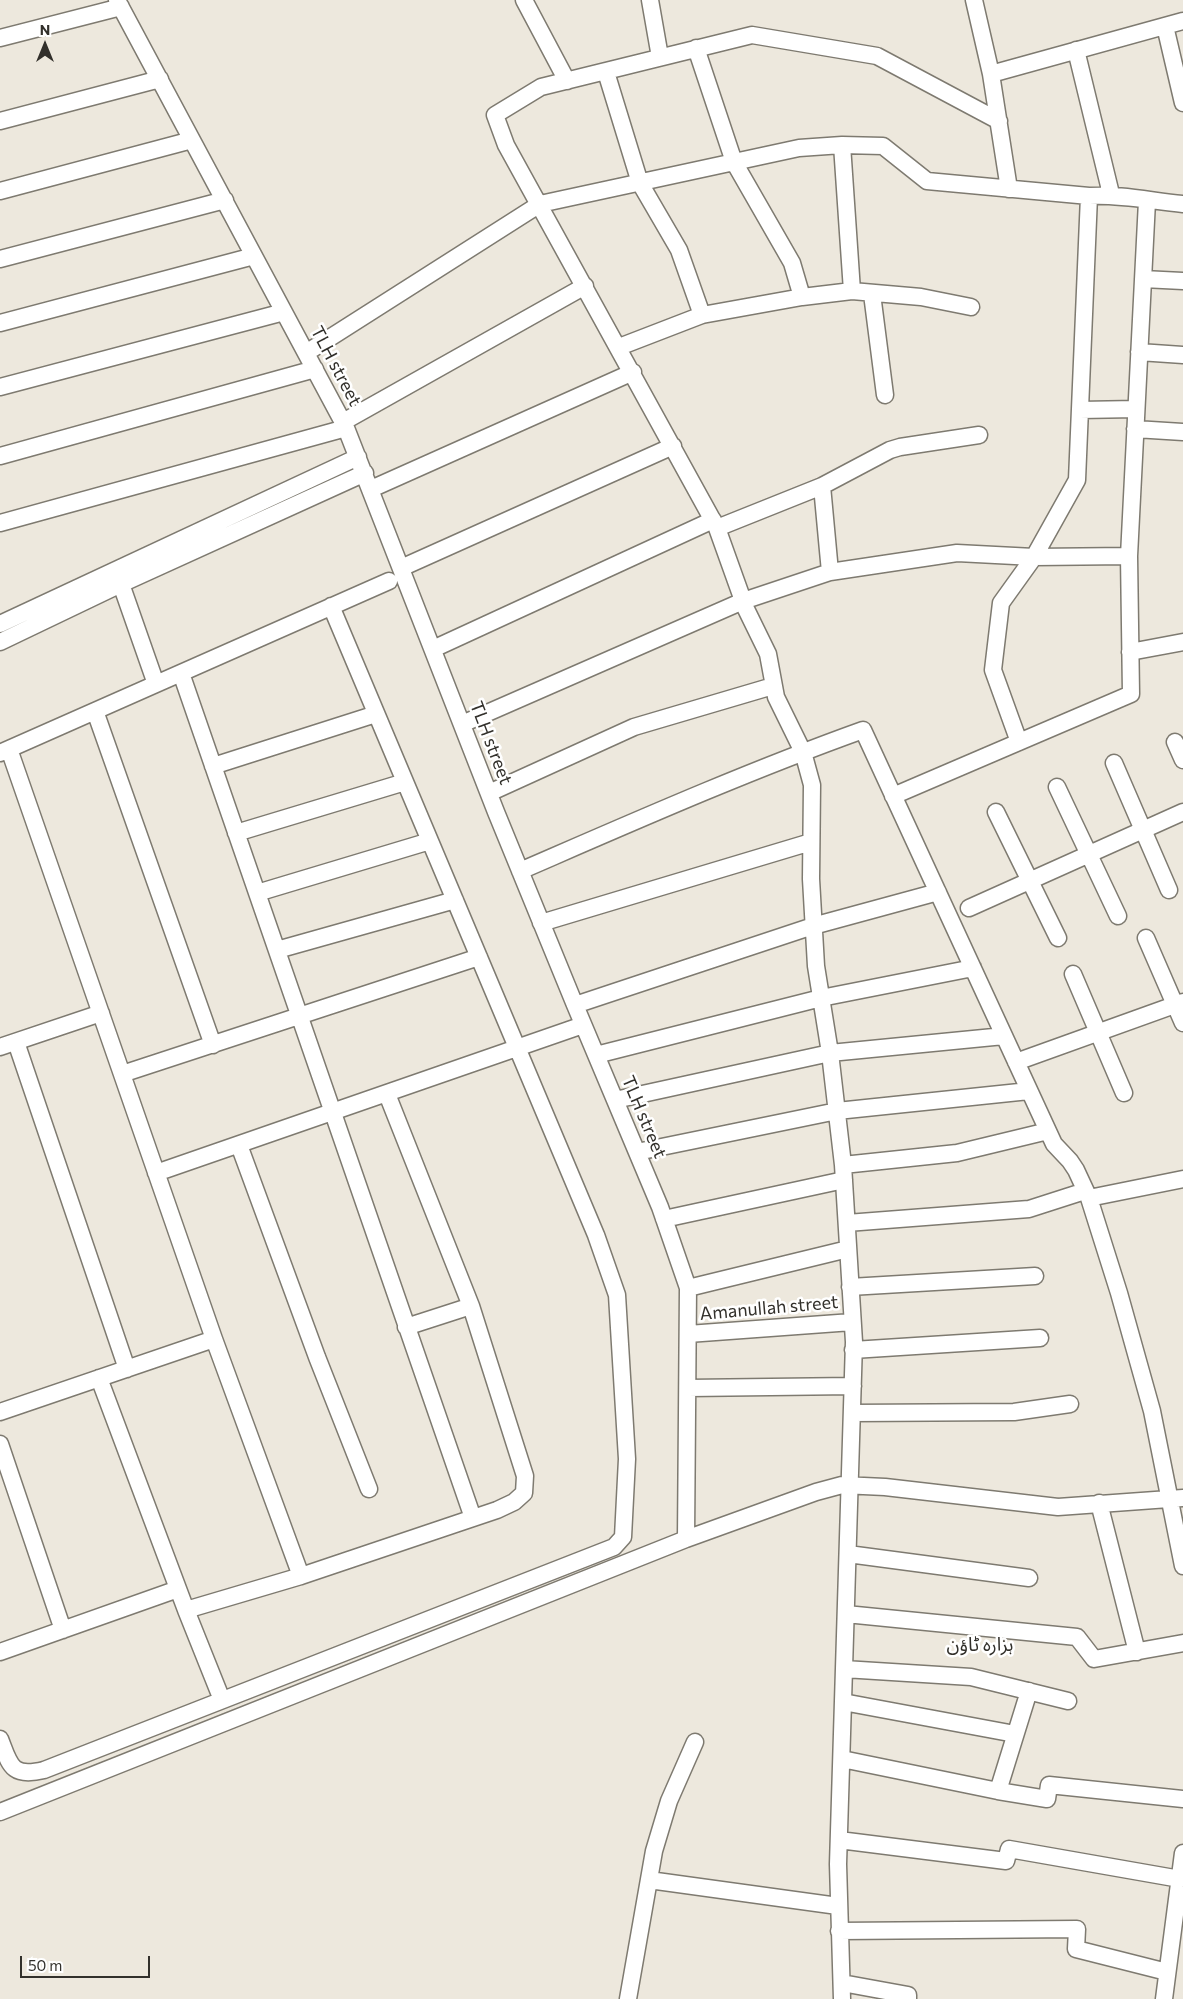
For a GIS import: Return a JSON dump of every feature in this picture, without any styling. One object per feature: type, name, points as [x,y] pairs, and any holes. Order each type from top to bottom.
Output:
[{"type":"street","points":[[524,0],[567,81]]},
{"type":"street","points":[[650,0],[660,57]]},
{"type":"street","points":[[974,0],[991,74],[1009,188]]},
{"type":"street","points":[[0,38],[119,3]]},
{"type":"street","name":"TLH street","points":[[119,3],[345,425],[488,792],[664,1219],[688,1288],[686,1539]]},
{"type":"street","points":[[991,74],[1183,21]]},
{"type":"street","points":[[1165,26],[1183,103]]},
{"type":"street","points":[[908,1999],[908,1995],[842,1991],[838,1906],[839,1840],[853,1350],[843,1172],[830,1054],[816,966],[813,926],[812,785],[803,752],[776,697],[768,654],[743,601],[715,524],[633,372],[506,145],[495,115],[541,87],[752,35],[877,56],[999,121]]},
{"type":"street","points":[[696,48],[734,162],[792,263],[802,298]]},
{"type":"street","points":[[1076,50],[1111,194]]},
{"type":"street","points":[[606,72],[640,182],[679,250],[702,315]]},
{"type":"street","points":[[0,120],[160,79]]},
{"type":"street","points":[[0,191],[192,140]]},
{"type":"street","points":[[842,145],[852,291]]},
{"type":"street","points":[[306,353],[540,204],[799,148],[842,145],[883,146],[928,181],[1089,196],[1111,194],[1147,201],[1183,204]]},
{"type":"street","points":[[1019,742],[993,670],[1001,604],[1034,557],[1077,480],[1089,196]]},
{"type":"street","points":[[0,259],[225,200]]},
{"type":"street","points":[[893,796],[1131,694],[1129,556],[1147,201]]},
{"type":"street","points":[[0,323],[254,256]]},
{"type":"street","points":[[1143,279],[1183,281]]},
{"type":"street","points":[[0,523],[345,425],[585,286]]},
{"type":"street","points":[[619,347],[702,315],[852,291],[921,297],[972,307]]},
{"type":"street","points":[[872,294],[885,395]]},
{"type":"street","points":[[0,387],[284,312]]},
{"type":"street","points":[[1139,352],[1183,355]]},
{"type":"street","points":[[0,456],[315,369]]},
{"type":"street","points":[[371,489],[633,372]]},
{"type":"street","points":[[1080,410],[1136,409]]},
{"type":"street","points":[[1135,429],[1183,432]]},
{"type":"street","points":[[433,649],[715,524],[822,486],[890,450],[978,435]]},
{"type":"street","points":[[401,568],[673,446]]},
{"type":"street","points":[[0,624],[358,457]]},
{"type":"street","points":[[0,642],[121,584],[365,473]]},
{"type":"street","points":[[822,486],[830,572]]},
{"type":"street","points":[[462,724],[743,601],[830,572],[957,554],[1034,557],[1129,556]]},
{"type":"street","points":[[301,1576],[214,1339],[101,1013],[5,751],[388,581]]},
{"type":"street","points":[[121,584],[156,684]]},
{"type":"street","points":[[0,1739],[10,1766],[23,1773],[44,1770],[614,1547],[623,1537],[627,1459],[617,1295],[596,1235],[331,606]]},
{"type":"street","points":[[1130,652],[1183,642]]},
{"type":"street","points":[[181,673],[473,1518]]},
{"type":"street","points":[[488,792],[634,727],[774,686]]},
{"type":"street","points":[[95,711],[213,1045]]},
{"type":"street","points":[[213,766],[376,714]]},
{"type":"street","points":[[520,871],[687,798],[862,730],[1054,1144],[1076,1170],[1087,1195],[1119,1293],[1176,1499],[1183,1566]]},
{"type":"street","points":[[1175,742],[1183,760]]},
{"type":"street","points":[[1114,763],[1169,890]]},
{"type":"street","points":[[236,833],[405,782]]},
{"type":"street","points":[[1057,787],[1118,916]]},
{"type":"street","points":[[996,812],[1058,938]]},
{"type":"street","points":[[969,908],[1183,812]]},
{"type":"street","points":[[256,892],[430,841]]},
{"type":"street","points":[[541,923],[811,842]]},
{"type":"street","points":[[575,1006],[813,926],[938,892]]},
{"type":"street","points":[[277,950],[454,900]]},
{"type":"street","points":[[1146,938],[1179,1003],[1183,1024]]},
{"type":"street","points":[[122,1074],[479,957]]},
{"type":"street","points":[[596,1056],[821,998],[973,968]]},
{"type":"street","points":[[1072,974],[1124,1093]]},
{"type":"street","points":[[1016,1062],[1179,1003]]},
{"type":"street","points":[[0,1047],[101,1013]]},
{"type":"street","points":[[156,1173],[583,1025]]},
{"type":"street","points":[[615,1100],[830,1054],[1004,1036]]},
{"type":"street","points":[[16,1042],[127,1369]]},
{"type":"street","points":[[637,1152],[837,1111],[1029,1091]]},
{"type":"street","points":[[186,1610],[301,1576],[473,1518],[514,1502],[524,1493],[525,1476],[471,1306],[388,1094]]},
{"type":"street","points":[[664,1219],[843,1172],[957,1154],[1048,1131]]},
{"type":"street","points":[[239,1145],[317,1357],[369,1489]]},
{"type":"street","points":[[846,1223],[1029,1209],[1087,1195],[1183,1179]]},
{"type":"street","points":[[688,1288],[848,1249]]},
{"type":"street","points":[[850,1287],[1035,1276]]},
{"type":"street","points":[[406,1327],[471,1306]]},
{"type":"street","name":"Amanullah street","points":[[688,1334],[852,1322]]},
{"type":"street","points":[[853,1350],[1040,1338]]},
{"type":"street","points":[[0,1412],[214,1339]]},
{"type":"street","points":[[99,1378],[186,1610],[222,1700]]},
{"type":"street","points":[[688,1388],[852,1386]]},
{"type":"street","points":[[852,1413],[1014,1412],[1070,1404]]},
{"type":"street","points":[[0,1444],[63,1630]]},
{"type":"street","points":[[0,1812],[686,1539],[816,1492],[842,1485],[885,1487],[1058,1507],[1176,1499]]},
{"type":"street","points":[[1099,1504],[1137,1652]]},
{"type":"street","points":[[848,1554],[1029,1578]]},
{"type":"street","points":[[0,1652],[178,1589]]},
{"type":"street","points":[[846,1614],[1077,1636],[1094,1660],[1183,1644]]},
{"type":"street","points":[[844,1669],[971,1677],[1068,1701]]},
{"type":"street","points":[[998,1791],[1029,1691]]},
{"type":"street","points":[[843,1702],[1016,1734]]},
{"type":"street","points":[[628,1999],[654,1851],[669,1801],[695,1742]]},
{"type":"street","points":[[842,1759],[998,1791],[1047,1799],[1050,1785],[1183,1799]]},
{"type":"street","points":[[839,1840],[1006,1861],[1009,1849],[1180,1879]]},
{"type":"street","points":[[1164,1999],[1183,1853]]},
{"type":"street","points":[[648,1880],[838,1906]]},
{"type":"street","points":[[839,1931],[1077,1929],[1076,1949],[1167,1972]]},
{"type":"district","name":"ہزارہ ٹاؤن","points":[[980,1645]]}]
